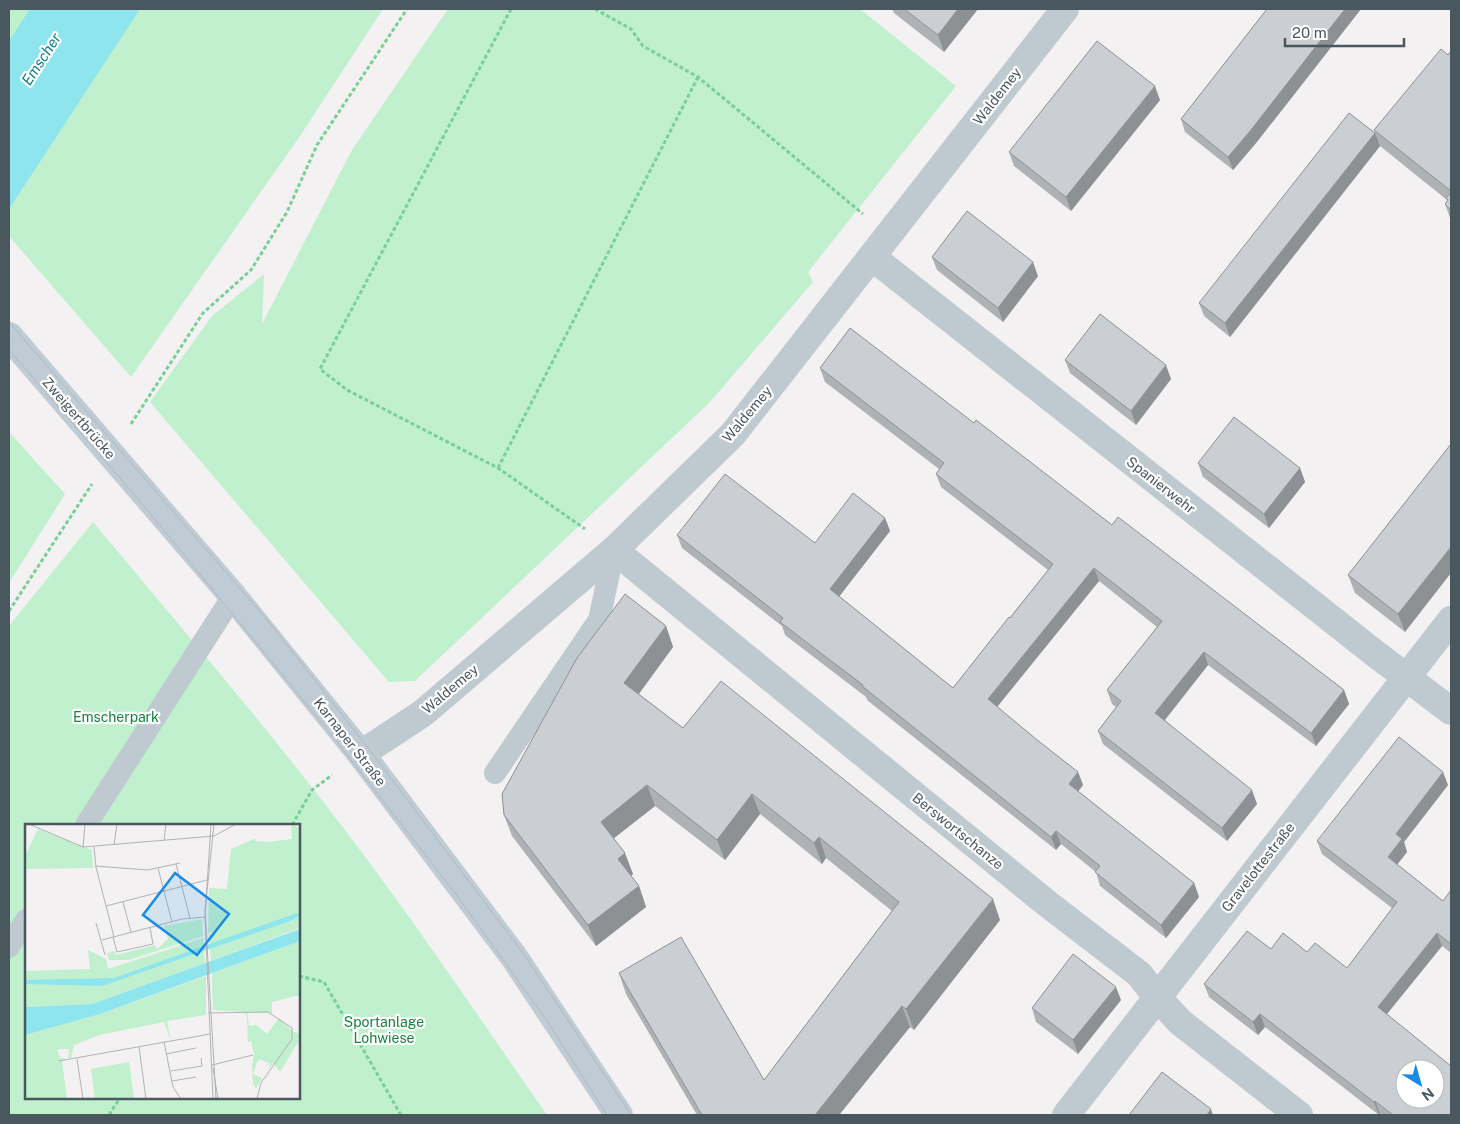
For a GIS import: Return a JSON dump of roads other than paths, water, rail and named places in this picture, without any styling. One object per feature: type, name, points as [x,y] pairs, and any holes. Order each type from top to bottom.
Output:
[{"type":"main road","name":"Zweigertbrücke","points":[[9,336],[233,596]]},
{"type":"main road","name":"Karnaper Straße","points":[[233,596],[361,754],[514,957],[619,1115]]},
{"type":"street","name":"Waldemey","points":[[361,754],[423,713],[614,550],[733,434],[1065,9]]},
{"type":"street","name":"Spanierwehr","points":[[872,258],[1377,655],[1451,710]]},
{"type":"street","name":"Berswortschanze","points":[[614,550],[1049,905],[1139,974],[1180,1022],[1299,1115]]},
{"type":"street","name":"Gravelottestraße","points":[[1066,1115],[1451,620]]},
{"type":"lane","points":[[495,773],[599,620],[614,550]]},
{"type":"lane","points":[[87,824],[233,596]]},
{"type":"lane","points":[[9,947],[25,922]]},
{"type":"water","name":"Emscher","points":[[30,9],[140,9],[9,209],[9,41]]},
{"type":"tram line","points":[[9,322],[269,622],[369,749],[523,953],[631,1115]]},
{"type":"tram line","points":[[9,350],[144,506],[330,733],[455,893],[547,1021],[607,1115]]},
{"type":"park label","name":"Emscherpark","points":[[116,717]]},
{"type":"park label","name":"Sportanlage Lohwiese","points":[[384,1030]]}]
